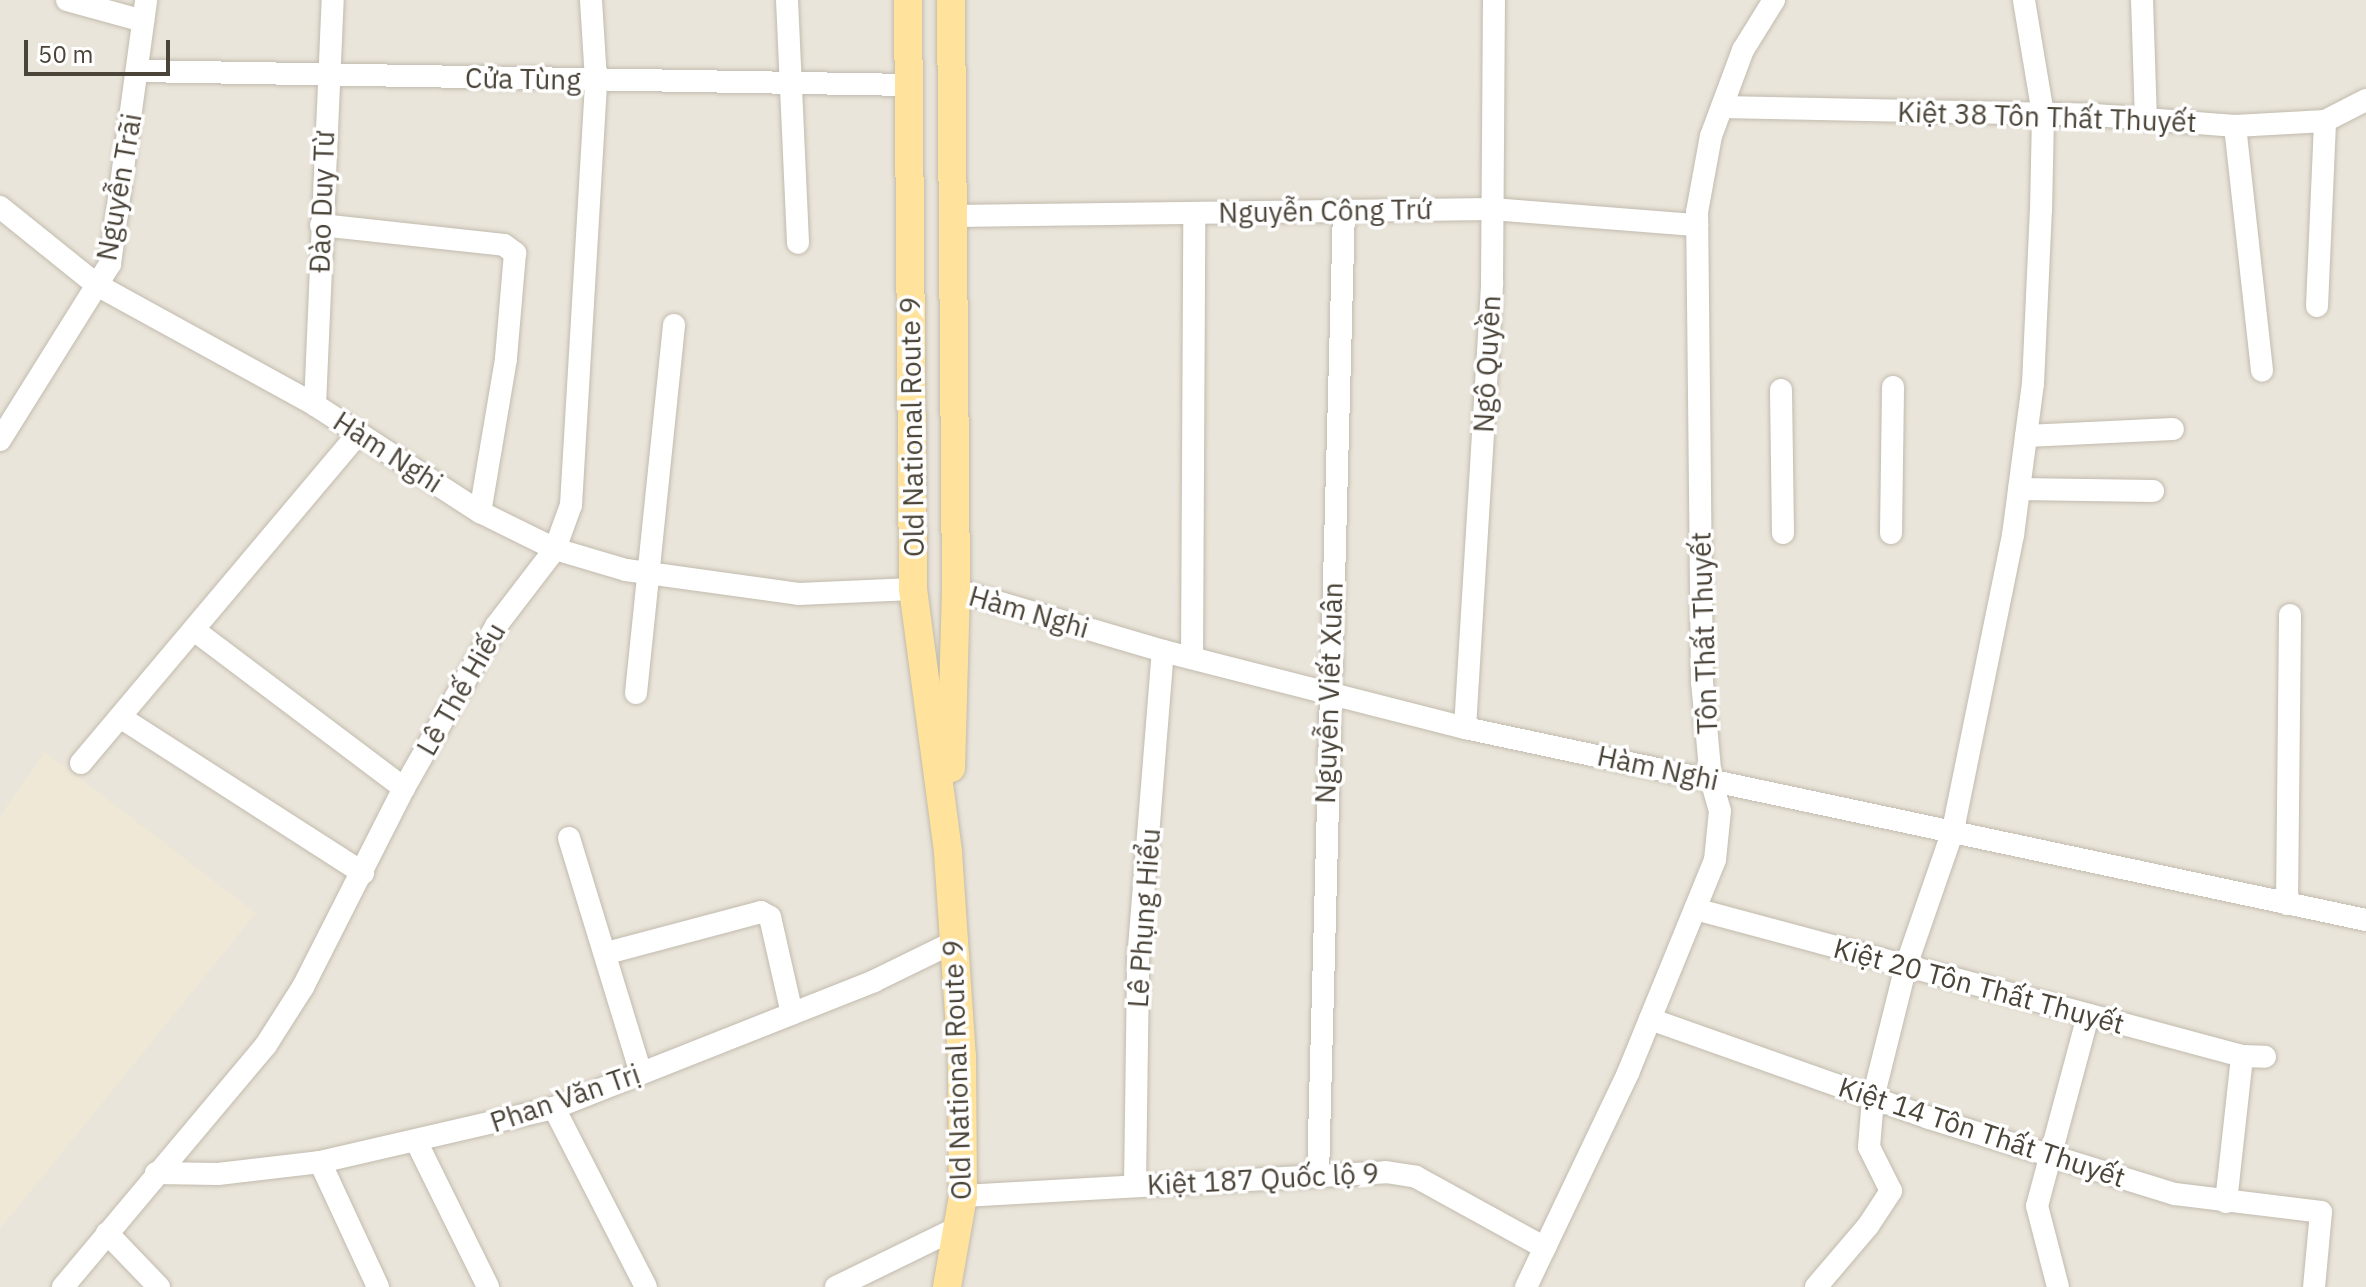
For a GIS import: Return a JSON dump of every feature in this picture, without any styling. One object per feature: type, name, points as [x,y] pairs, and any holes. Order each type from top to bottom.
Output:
[{"type":"main road","name":"Old National Route 9","points":[[908,0],[913,589],[948,853],[962,1056],[963,1196],[947,1287]]},
{"type":"main road","name":"Old National Route 9","points":[[948,853],[956,590],[951,0]]},
{"type":"main road","points":[[909,85],[952,85]]},
{"type":"main road","points":[[910,216],[953,216]]},
{"type":"main road","points":[[913,589],[956,590]]},
{"type":"street","points":[[67,0],[144,11]]},
{"type":"street","name":"Đào Duy Từ","points":[[315,405],[327,74],[333,0]]},
{"type":"street","name":"Lê Thế Hiếu","points":[[63,1287],[266,1045],[303,987],[404,788],[496,626],[555,549],[571,505],[596,80],[591,0]]},
{"type":"street","points":[[787,0],[798,243]]},
{"type":"street","name":"Ngô Quyền","points":[[1465,728],[1492,282],[1494,0]]},
{"type":"street","name":"Tôn Thất Thuyết","points":[[1526,1287],[1650,1019],[1715,860],[1720,811],[1711,780],[1702,682],[1697,225],[1711,136],[1743,50],[1774,0]]},
{"type":"street","points":[[1816,1287],[1868,1226],[1891,1191],[1869,1147],[1873,1098],[1906,966],[1953,830],[2019,489],[2036,357],[2043,114],[2024,0]]},
{"type":"street","points":[[2142,0],[2146,119]]},
{"type":"street","name":"Nguyễn Trãi","points":[[0,440],[110,264],[144,11]]},
{"type":"street","name":"Cửa Tùng","points":[[138,71],[909,85]]},
{"type":"street","name":"Kiệt 38 Tôn Thất Thuyết","points":[[1722,107],[2043,114],[2235,126],[2325,121],[2366,100]]},
{"type":"street","points":[[2317,306],[2325,121]]},
{"type":"street","points":[[2235,126],[2262,371]]},
{"type":"street","name":"Nguyễn Công Trứ","points":[[953,216],[1492,209],[1697,225]]},
{"type":"street","name":"Nguyễn Viết Xuân","points":[[1318,1176],[1328,693],[1344,211]]},
{"type":"street","name":"Hàm Nghi","points":[[2,213],[97,285],[315,405],[480,512],[555,549],[649,574],[798,594],[913,589]]},
{"type":"street","points":[[1192,658],[1194,213]]},
{"type":"street","points":[[321,225],[504,245],[515,253],[506,359],[480,512]]},
{"type":"street","points":[[636,693],[674,325]]},
{"type":"street","points":[[1891,533],[1893,387]]},
{"type":"street","points":[[1781,390],[1783,533]]},
{"type":"street","points":[[2026,436],[2173,429]]},
{"type":"street","points":[[81,763],[359,433]]},
{"type":"street","points":[[2019,489],[2153,491]]},
{"type":"street","name":"Hàm Nghi","points":[[956,590],[1163,651],[1465,728],[2366,920]]},
{"type":"street","points":[[2287,904],[2290,615]]},
{"type":"street","points":[[194,630],[404,788]]},
{"type":"street","name":"Lê Phụng Hiểu","points":[[1135,1185],[1138,960],[1163,651]]},
{"type":"street","points":[[120,717],[363,873]]},
{"type":"street","points":[[569,838],[607,953],[641,1073]]},
{"type":"street","name":"Kiệt 20 Tôn Thất Thuyết","points":[[1695,909],[2242,1056],[2265,1057]]},
{"type":"street","points":[[607,953],[761,912],[770,917],[792,1014]]},
{"type":"street","name":"Phan Văn Trị","points":[[156,1173],[218,1174],[320,1162],[554,1108],[792,1014],[954,942]]},
{"type":"street","points":[[2058,1287],[2037,1206],[2088,1015]]},
{"type":"street","name":"Kiệt 14 Tôn Thất Thuyết","points":[[1650,1019],[1873,1098],[2175,1194],[2321,1212],[2314,1287]]},
{"type":"street","points":[[2226,1202],[2242,1056]]},
{"type":"street","points":[[554,1108],[646,1287]]},
{"type":"street","points":[[416,1141],[488,1287]]},
{"type":"street","points":[[320,1162],[378,1287]]},
{"type":"street","name":"Kiệt 187 Quốc lộ 9","points":[[963,1196],[1386,1172],[1416,1177],[1545,1248]]},
{"type":"street","points":[[836,1287],[959,1227]]},
{"type":"street","points":[[107,1233],[159,1287]]},
{"type":"shaded area","points":[[0,0],[2366,0],[2366,1287],[0,1287]]},
{"type":"shaded area","points":[[45,752],[256,913],[0,1229],[0,816]]}]
